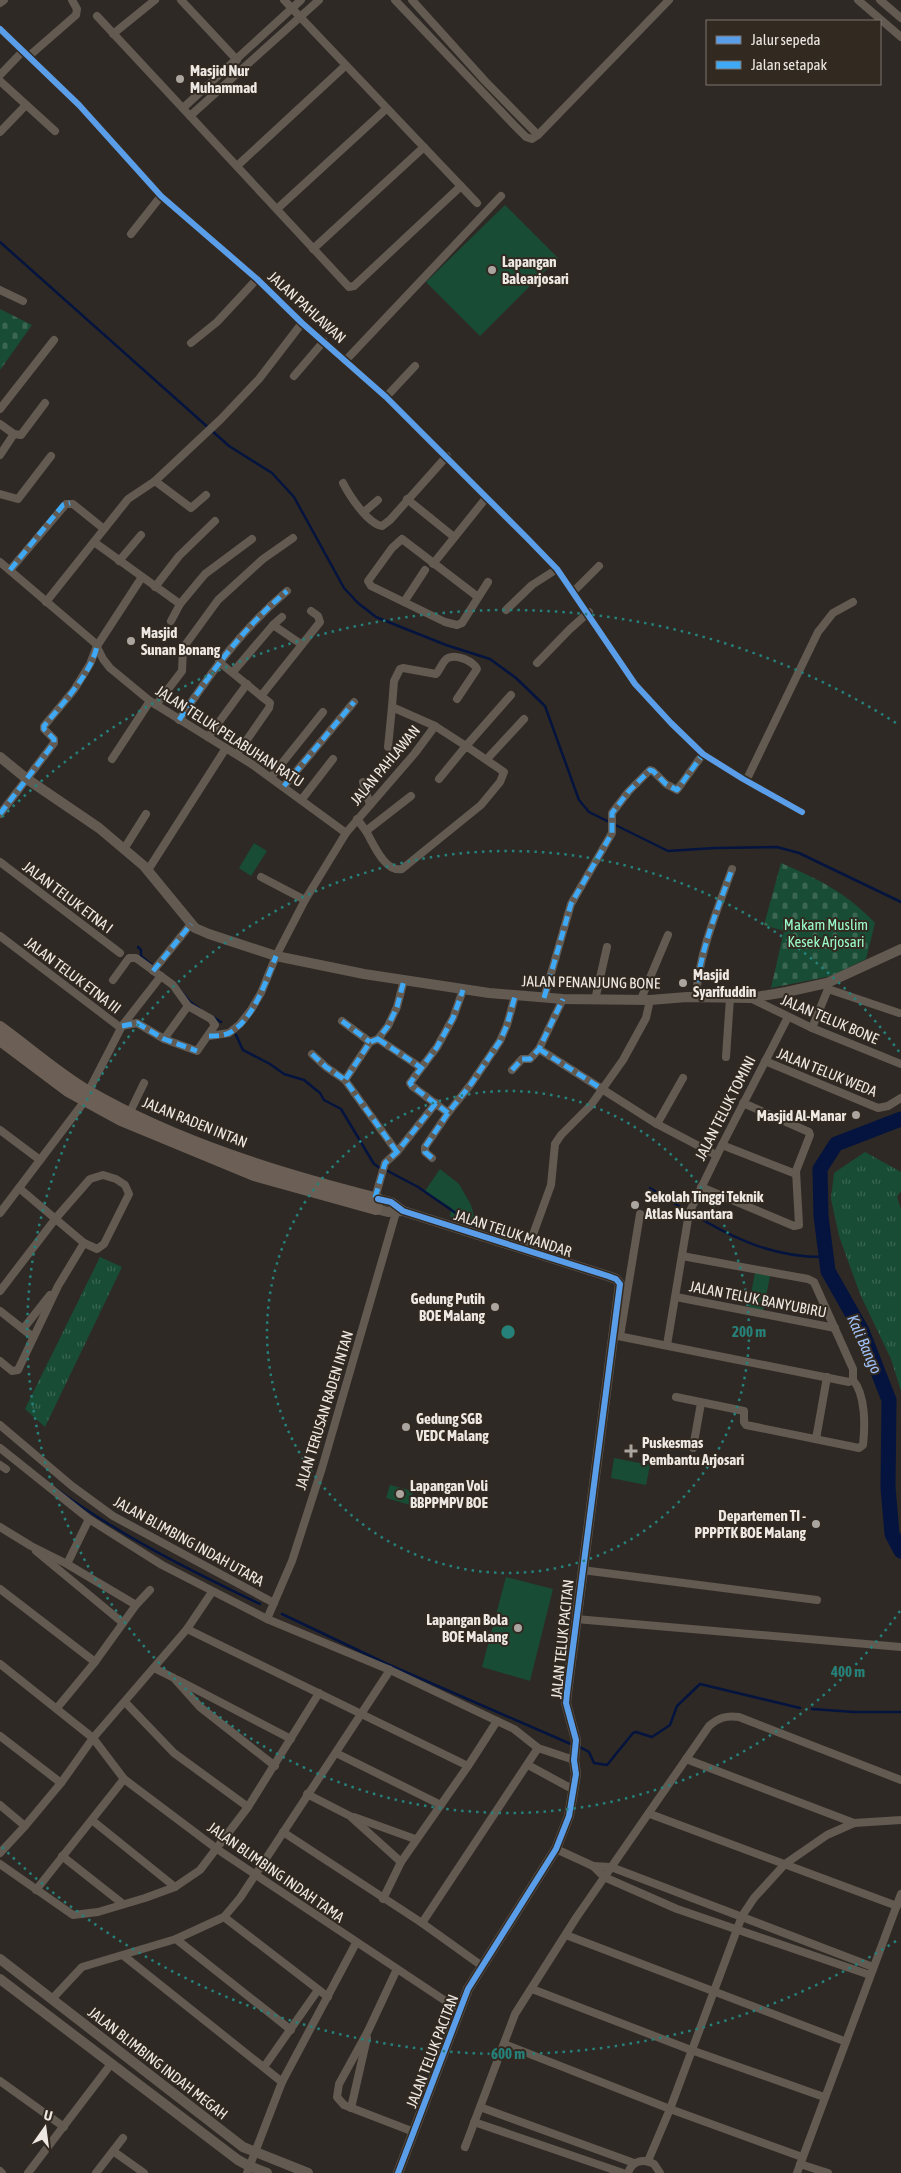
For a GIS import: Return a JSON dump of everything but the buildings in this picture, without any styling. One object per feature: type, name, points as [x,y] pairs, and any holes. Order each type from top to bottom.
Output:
[{"type":"highway","name":"JALAN RADEN INTAN","points":[[0,1027],[86,1097],[256,1170]]},
{"type":"highway","name":"JALAN RADEN INTAN","points":[[0,1040],[86,1097],[162,1138],[256,1170],[348,1197],[376,1202]]},
{"type":"street","points":[[0,3],[4,0]]},
{"type":"street","points":[[0,75],[76,15],[77,9],[72,0]]},
{"type":"street","points":[[113,34],[155,0]]},
{"type":"street","points":[[181,0],[237,60]]},
{"type":"street","points":[[284,0],[477,203]]},
{"type":"street","points":[[183,108],[301,0]]},
{"type":"street","points":[[190,116],[319,0]]},
{"type":"street","points":[[395,0],[525,136],[533,139],[669,0]]},
{"type":"street","points":[[412,0],[538,135]]},
{"type":"street","points":[[858,0],[901,37]]},
{"type":"street","points":[[880,0],[901,18]]},
{"type":"street","points":[[97,16],[314,249],[347,287],[352,287],[460,186]]},
{"type":"street","points":[[425,30],[433,23]]},
{"type":"street","name":"JALAN PAHLAWAN","points":[[0,29],[79,105],[160,196],[257,279],[302,323],[346,360],[448,456],[486,498],[557,569],[589,612],[635,684],[703,754],[746,781],[802,812]]},
{"type":"street","points":[[237,166],[345,66]]},
{"type":"street","points":[[0,81],[55,132]]},
{"type":"street","points":[[0,132],[26,105]]},
{"type":"street","points":[[277,209],[386,109]]},
{"type":"street","points":[[314,249],[424,147]]},
{"type":"street","points":[[131,234],[160,196]]},
{"type":"street","points":[[346,360],[501,196]]},
{"type":"street","points":[[191,343],[217,322],[257,279]]},
{"type":"street","points":[[0,290],[23,301]]},
{"type":"street","points":[[46,602],[128,499],[155,481],[221,419],[259,379],[302,323]]},
{"type":"street","points":[[0,409],[54,340]]},
{"type":"street","points":[[294,376],[324,340]]},
{"type":"street","points":[[386,397],[415,366]]},
{"type":"street","points":[[0,424],[14,434],[21,434],[45,403]]},
{"type":"street","points":[[0,455],[14,434]]},
{"type":"street","points":[[0,494],[18,499],[52,456]]},
{"type":"street","points":[[342,483],[364,512],[376,524],[382,526],[390,520],[448,456]]},
{"type":"street","points":[[155,481],[191,508],[206,495]]},
{"type":"street","points":[[434,564],[486,498]]},
{"type":"street","points":[[408,499],[454,537]]},
{"type":"street","points":[[364,512],[378,500]]},
{"type":"street","points":[[10,570],[66,504],[73,504],[104,529]]},
{"type":"street","points":[[155,587],[179,556],[215,521]]},
{"type":"street","points":[[119,561],[141,535]]},
{"type":"street","points":[[112,759],[153,703],[182,671],[183,648],[214,606],[263,559],[292,538]]},
{"type":"street","points":[[171,621],[180,604],[205,574],[252,539]]},
{"type":"street","points":[[478,597],[402,540],[397,542],[369,578],[368,582],[371,586],[445,622],[457,625],[462,624],[488,582]]},
{"type":"street","points":[[94,542],[180,604]]},
{"type":"street","name":"JALAN TELUK PELABUHAN RATU","points":[[0,562],[97,646],[110,668],[153,703],[237,754],[302,799],[346,833]]},
{"type":"street","points":[[574,591],[599,566]]},
{"type":"street","points":[[506,610],[532,585],[557,569]]},
{"type":"street","points":[[404,602],[425,570]]},
{"type":"street","points":[[0,814],[54,742],[54,739],[44,729],[44,726],[74,690],[90,664],[97,646],[142,577]]},
{"type":"street","points":[[179,720],[219,662],[245,630],[288,591]]},
{"type":"street","points":[[746,781],[818,632],[834,613],[853,602]]},
{"type":"street","points":[[261,696],[320,621],[318,616],[310,611]]},
{"type":"street","points":[[537,663],[589,612]]},
{"type":"street","points":[[233,672],[272,625],[282,617]]},
{"type":"street","points":[[272,625],[301,644]]},
{"type":"street","points":[[388,747],[394,681],[400,669],[436,674],[446,660],[451,657],[469,661],[477,669],[457,699]]},
{"type":"street","points":[[219,662],[270,703],[237,754]]},
{"type":"street","points":[[208,737],[247,684]]},
{"type":"street","points":[[440,779],[510,695]]},
{"type":"street","points":[[284,786],[354,702]]},
{"type":"street","points":[[392,707],[436,726]]},
{"type":"street","points":[[271,777],[323,712]]},
{"type":"street","points":[[487,759],[524,719]]},
{"type":"street","name":"JALAN PAHLAWAN","points":[[346,833],[436,726],[503,771],[504,776],[482,805],[402,869],[396,870],[387,864],[366,831]]},
{"type":"street","points":[[148,870],[226,748]]},
{"type":"street","points":[[544,998],[571,904],[612,833],[612,813],[629,791],[650,770],[666,784],[677,790],[703,754]]},
{"type":"street","points":[[0,757],[79,813],[124,849],[148,870],[191,924],[155,969]]},
{"type":"street","points":[[302,799],[333,759]]},
{"type":"street","points":[[362,782],[370,805]]},
{"type":"street","points":[[357,819],[366,831],[411,796]]},
{"type":"street","points":[[124,849],[146,814]]},
{"type":"street","points":[[209,1036],[229,1033],[240,1024],[261,993],[276,956],[305,900],[346,833]]},
{"type":"street","name":"JALAN TELUK ETNA I","points":[[0,862],[120,953]]},
{"type":"street","points":[[696,997],[698,973],[702,957],[732,869]]},
{"type":"street","points":[[261,877],[305,900]]},
{"type":"street","name":"JALAN PENANJUNG BONE","points":[[191,924],[209,934],[276,956],[463,990],[563,999],[750,998],[828,986],[896,951]]},
{"type":"street","name":"JALAN TELUK MANDAR","points":[[527,1251],[551,1185],[555,1144],[561,1134],[591,1105],[639,1032],[646,1018],[646,1000],[668,935]]},
{"type":"street","name":"JALAN TELUK ETNA III","points":[[0,936],[121,1027],[86,1097],[1,1210]]},
{"type":"street","points":[[595,1000],[607,947]]},
{"type":"street","points":[[113,980],[132,957],[155,969],[177,988],[188,1006],[214,1022],[215,1026],[197,1051],[164,1038],[137,1023],[121,1027]]},
{"type":"street","points":[[121,1027],[161,976]]},
{"type":"street","points":[[345,1080],[397,1007],[404,980]]},
{"type":"street","points":[[812,1028],[828,986],[899,1013]]},
{"type":"street","points":[[448,1113],[412,1086],[411,1079],[436,1047],[454,1018],[463,990]]},
{"type":"street","points":[[432,1158],[426,1152],[425,1147],[500,1041],[507,1025],[515,996]]},
{"type":"street","points":[[726,1057],[730,998]]},
{"type":"street","name":"JALAN TELUK BONE","points":[[750,998],[812,1028],[901,1064]]},
{"type":"street","points":[[512,1070],[522,1060],[530,1059],[540,1049],[563,999]]},
{"type":"street","points":[[164,1038],[188,1006]]},
{"type":"street","name":"JALAN TELUK TOMINI","points":[[667,1345],[689,1213],[716,1155],[788,1017]]},
{"type":"street","points":[[342,1021],[420,1067]]},
{"type":"street","points":[[540,1049],[657,1124],[716,1155]]},
{"type":"street","points":[[312,1054],[326,1067],[345,1080],[397,1152]]},
{"type":"street","name":"JALAN TELUK WEDA","points":[[765,1061],[878,1108],[888,1106],[901,1098]]},
{"type":"street","points":[[657,1124],[683,1078]]},
{"type":"street","points":[[128,1114],[144,1082]]},
{"type":"street","points":[[376,1202],[385,1163],[397,1152],[436,1103]]},
{"type":"street","points":[[701,1187],[798,1226],[800,1221],[796,1174],[810,1135],[807,1130],[743,1103]]},
{"type":"street","points":[[0,1130],[40,1160]]},
{"type":"street","points":[[722,1145],[796,1174]]},
{"type":"street","points":[[0,1291],[56,1218],[87,1181],[93,1177],[107,1176],[125,1185],[128,1190],[128,1197],[104,1244],[97,1249],[84,1243],[56,1218],[19,1188]]},
{"type":"street","name":"JALAN RADEN INTAN","points":[[376,1202],[399,1210]]},
{"type":"street","name":"JALAN TELUK MANDAR","points":[[399,1210],[616,1279]]},
{"type":"street","name":"JALAN TERUSAN RADEN INTAN","points":[[267,1619],[292,1561],[322,1468],[399,1210]]},
{"type":"street","name":"JALAN TELUK PACITAN","points":[[398,2173],[468,1989],[556,1849],[569,1816],[576,1774],[574,1742],[566,1703],[582,1570],[616,1336],[640,1214]]},
{"type":"street","points":[[0,1361],[16,1372],[58,1286],[84,1243]]},
{"type":"street","points":[[682,1256],[808,1279],[814,1282],[853,1369],[851,1381]]},
{"type":"street","name":"JALAN TELUK PACITAN","points":[[616,1279],[620,1282],[620,1288],[616,1336]]},
{"type":"street","points":[[23,1329],[58,1286]]},
{"type":"street","name":"JALAN TELUK BANYUBIRU","points":[[676,1296],[835,1328]]},
{"type":"street","points":[[0,1311],[34,1337]]},
{"type":"street","points":[[616,1336],[851,1381],[856,1384],[864,1413],[865,1423],[862,1448],[746,1425],[744,1422],[744,1411],[676,1397]]},
{"type":"street","points":[[816,1439],[827,1377]]},
{"type":"street","points":[[693,1448],[702,1403]]},
{"type":"street","name":"JALAN BLIMBING INDAH UTARA","points":[[0,1424],[72,1486],[113,1516],[274,1603]]},
{"type":"street","name":"JALAN BLIMBING INDAH UTARA","points":[[0,1448],[90,1519],[131,1547],[212,1592],[267,1619],[390,1670],[514,1729],[538,1748],[574,1760]]},
{"type":"street","points":[[67,1564],[90,1519]]},
{"type":"street","points":[[0,1527],[136,1605]]},
{"type":"street","points":[[31,1546],[124,1623]]},
{"type":"street","points":[[582,1570],[818,1600]]},
{"type":"street","points":[[0,1589],[95,1662]]},
{"type":"street","points":[[57,1708],[95,1662],[136,1605],[150,1590]]},
{"type":"street","points":[[0,1853],[61,1783],[94,1738],[187,1629],[212,1592]]},
{"type":"street","points":[[576,1619],[901,1646]]},
{"type":"street","points":[[187,1629],[468,1766]]},
{"type":"street","name":"JALAN BLIMBING INDAH TAMA","points":[[0,1664],[94,1738],[124,1779],[216,1849],[459,2010]]},
{"type":"street","points":[[154,1668],[291,1739]]},
{"type":"street","points":[[52,1999],[82,1967],[176,1939],[224,1917],[240,1898],[390,1670]]},
{"type":"street","points":[[174,1678],[200,1708],[275,1766]]},
{"type":"street","points":[[0,1864],[73,1915],[98,1912],[175,1887],[200,1870],[248,1807],[319,1693]]},
{"type":"street","points":[[125,1702],[174,1753],[248,1807]]},
{"type":"street","points":[[465,2147],[515,2014],[604,1877],[650,1814],[709,1726],[722,1717],[733,1716],[901,1780]]},
{"type":"street","points":[[383,1899],[401,1862],[415,1839],[441,1805],[497,1721]]},
{"type":"street","points":[[0,1736],[61,1783]]},
{"type":"street","points":[[422,1923],[538,1748]]},
{"type":"street","points":[[336,1753],[441,1805]]},
{"type":"street","points":[[686,1759],[854,1823]]},
{"type":"street","points":[[528,1765],[574,1790]]},
{"type":"street","points":[[36,1890],[62,1856],[93,1821],[124,1779]]},
{"type":"street","points":[[307,1794],[350,1816],[415,1839]]},
{"type":"street","points":[[0,1805],[25,1826]]},
{"type":"street","points":[[650,1814],[897,1906]]},
{"type":"street","points":[[350,1816],[401,1862]]},
{"type":"street","points":[[648,2161],[670,2109],[742,1916],[754,1898],[785,1864],[827,1835],[854,1823],[901,1820]]},
{"type":"street","points":[[93,1821],[175,1887]]},
{"type":"street","points":[[283,1832],[422,1923],[482,1966]]},
{"type":"street","points":[[556,1849],[593,1866],[604,1877],[677,1909],[738,1928],[870,1975]]},
{"type":"street","points":[[62,1856],[123,1904]]},
{"type":"street","points":[[593,1866],[611,1867],[873,1967]]},
{"type":"street","points":[[796,2173],[844,2041],[901,1894]]},
{"type":"street","points":[[224,1917],[328,1997]]},
{"type":"street","points":[[566,1935],[844,2041]]},
{"type":"street","points":[[176,1939],[291,2030]]},
{"type":"street","points":[[248,2170],[282,2082],[356,1943]]},
{"type":"street","points":[[124,1956],[282,2082]]},
{"type":"street","name":"JALAN BLIMBING INDAH MEGAH","points":[[0,1959],[243,2147],[308,2173]]},
{"type":"street","points":[[397,1969],[368,2031],[337,2089],[338,2100],[351,2108],[414,2132]]},
{"type":"street","name":"JALAN BLIMBING INDAH MEGAH","points":[[0,1978],[248,2170],[267,2173]]},
{"type":"street","points":[[532,1989],[691,2050],[824,2096]]},
{"type":"street","points":[[264,2067],[318,1990]]},
{"type":"street","points":[[351,2108],[363,2062],[368,2031]]},
{"type":"street","points":[[504,2044],[801,2160],[825,2172]]},
{"type":"street","points":[[28,2173],[111,2064]]},
{"type":"street","points":[[0,2081],[64,2127]]},
{"type":"street","points":[[480,2107],[634,2163],[648,2161],[654,2164],[660,2173]]},
{"type":"street","points":[[474,2122],[623,2173]]},
{"type":"street","points":[[96,2173],[123,2138]]},
{"type":"street","points":[[113,2151],[144,2173]]},
{"type":"street","points":[[628,2173],[634,2163]]},
{"type":"green space","name":"Lapangan Balearjosari","points":[[505,205],[558,258],[480,336],[426,282]]},
{"type":"green space","points":[[0,309],[32,325],[0,370]]},
{"type":"green space","points":[[254,843],[267,851],[251,876],[239,868]]},
{"type":"green space","name":"Makam Muslim Kesek Arjosari","points":[[781,863],[843,895],[875,923],[866,959],[831,976],[771,988],[784,931],[764,925]]},
{"type":"green space","points":[[865,1152],[901,1172],[901,1191],[897,1197],[901,1209],[901,1391],[891,1359],[860,1294],[839,1236],[831,1199],[834,1173]]},
{"type":"green space","points":[[440,1169],[459,1184],[471,1205],[477,1227],[450,1217],[451,1208],[425,1191]]},
{"type":"green space","points":[[100,1257],[122,1267],[45,1427],[25,1409]]},
{"type":"green space","points":[[755,1273],[770,1276],[763,1312],[748,1309]]},
{"type":"green space","points":[[614,1458],[650,1465],[646,1485],[611,1478]]},
{"type":"green space","points":[[390,1485],[413,1491],[410,1505],[386,1498]]},
{"type":"green space","name":"Lapangan Bola BOE Malang","points":[[506,1577],[553,1589],[530,1681],[482,1667]]},
{"type":"waterway","points":[[0,242],[229,446],[272,473],[294,497],[344,588],[358,603],[376,617],[446,645],[490,659],[516,678],[545,706],[579,800],[589,812],[668,851],[777,847],[799,853],[901,902]]},
{"type":"waterway","points":[[138,947],[141,950],[141,956],[153,966]]},
{"type":"waterway","points":[[176,985],[190,1002],[200,1009]]},
{"type":"waterway","points":[[213,1017],[221,1022]]},
{"type":"waterway","points":[[236,1035],[243,1050],[270,1064],[284,1074],[304,1080],[320,1093],[324,1100],[341,1109],[374,1164],[380,1168]]},
{"type":"waterway","name":"Kali Bango","points":[[901,1119],[836,1144],[820,1169],[821,1216],[828,1271],[862,1331],[889,1400],[888,1487],[892,1534],[901,1551]]},
{"type":"waterway","points":[[386,1170],[418,1187],[476,1227]]},
{"type":"waterway","points":[[650,1188],[685,1210]]},
{"type":"waterway","points":[[691,1213],[739,1239],[756,1245],[789,1254],[826,1257]]},
{"type":"waterway","points":[[55,1488],[129,1536],[181,1565],[260,1604]]},
{"type":"waterway","points":[[282,1614],[385,1663],[573,1745]]},
{"type":"waterway","points":[[578,1746],[589,1752],[594,1763],[607,1765],[633,1733],[636,1732],[652,1737],[670,1725],[677,1706],[700,1684],[800,1708]]},
{"type":"waterway","points":[[812,1709],[854,1712],[901,1712]]},
{"type":"marked path","points":[[10,570],[63,505],[70,503]]},
{"type":"marked path","points":[[179,720],[228,651],[287,591]]},
{"type":"marked path","points":[[0,814],[54,743],[54,739],[44,729],[44,726],[82,678],[94,657],[97,646]]},
{"type":"marked path","points":[[284,786],[354,702]]},
{"type":"marked path","points":[[544,998],[571,904],[612,833],[612,813],[629,791],[650,770],[666,784],[677,790],[703,754]]},
{"type":"marked path","points":[[696,997],[705,948],[732,869]]},
{"type":"marked path","points":[[153,971],[191,924]]},
{"type":"marked path","points":[[209,1036],[229,1033],[245,1019],[258,999],[276,956]]},
{"type":"marked path","points":[[397,1152],[345,1080],[370,1042],[378,1039],[388,1026],[397,1007],[404,980]]},
{"type":"marked path","points":[[448,1113],[410,1083],[437,1047],[453,1018],[463,990]]},
{"type":"marked path","points":[[432,1158],[425,1152],[425,1147],[500,1041],[507,1025],[515,996]]},
{"type":"marked path","points":[[512,1070],[522,1059],[530,1059],[539,1049],[563,999]]},
{"type":"marked path","points":[[342,1021],[370,1042]]},
{"type":"marked path","points":[[122,1026],[137,1023],[164,1039],[197,1051]]},
{"type":"marked path","points":[[378,1039],[420,1067]]},
{"type":"marked path","points":[[539,1049],[602,1089]]},
{"type":"marked path","points":[[312,1054],[326,1067],[345,1080]]},
{"type":"marked path","points":[[375,1198],[385,1163],[397,1152],[436,1103]]},
{"type":"cycle path","points":[[0,29],[79,105],[161,196],[257,279],[302,323],[386,397],[528,539],[557,569],[635,684],[671,723],[703,754],[802,812]]},
{"type":"cycle path","points":[[378,1199],[391,1202],[403,1211],[608,1276],[616,1279],[620,1284],[566,1703],[576,1740],[574,1760],[576,1774],[569,1816],[556,1849],[468,1989],[398,2173]]},
{"type":"place","name":"Masjid Nur Muhammad","points":[[180,79]]},
{"type":"place","name":"Lapangan Balearjosari","points":[[492,270]]},
{"type":"place","name":"Masjid Sunan Bonang","points":[[131,641]]},
{"type":"place","name":"Masjid Syarifuddin","points":[[683,983]]},
{"type":"place","name":"Masjid Al-Manar","points":[[856,1115]]},
{"type":"place","name":"Sekolah Tinggi Teknik Atlas Nusantara","points":[[635,1205]]},
{"type":"place","name":"Gedung Putih BOE Malang","points":[[495,1307]]},
{"type":"place","name":"Gedung SGB VEDC Malang","points":[[406,1427]]},
{"type":"place","name":"Puskesmas Pembantu Arjosari","points":[[631,1451]]},
{"type":"place","name":"Lapangan Voli BBPPMPV BOE","points":[[400,1494]]},
{"type":"place","name":"Departemen TI - PPPPTK BOE Malang","points":[[816,1524]]},
{"type":"place","name":"Lapangan Bola BOE Malang","points":[[518,1628]]}]
